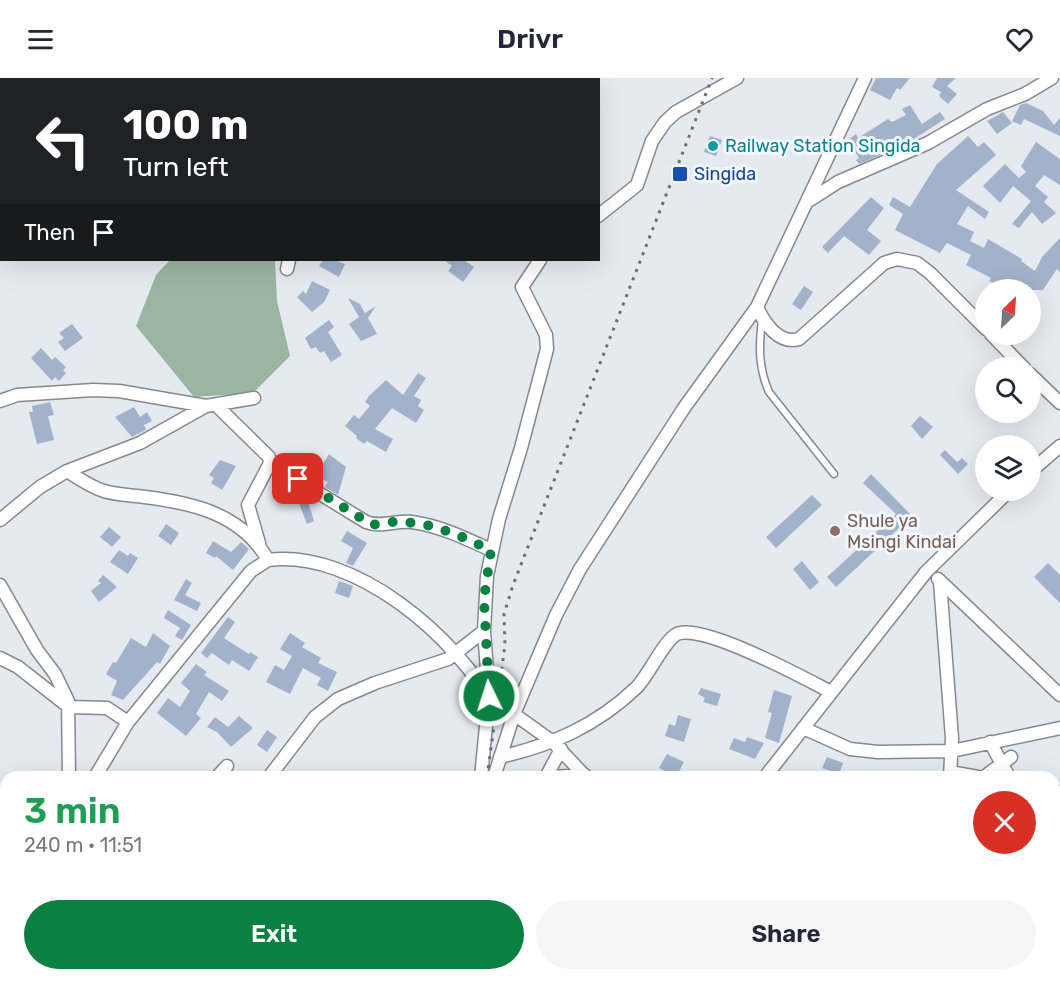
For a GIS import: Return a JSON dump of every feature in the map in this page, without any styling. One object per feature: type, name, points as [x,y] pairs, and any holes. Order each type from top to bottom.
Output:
[{"type":"street","points":[[600,214],[637,185],[652,141],[665,122],[676,112],[737,78]]},
{"type":"street","points":[[496,771],[514,714],[556,615],[580,569],[684,408],[760,313],[865,78]]},
{"type":"street","points":[[810,200],[838,182],[928,143],[987,109],[1024,94],[1052,78]]},
{"type":"street","points":[[760,313],[773,332],[790,340],[799,339],[884,263],[906,260],[917,263],[930,273],[975,318]]},
{"type":"street","points":[[483,771],[489,696],[484,599],[491,550],[546,357],[546,335],[522,287],[539,261]]},
{"type":"street","points":[[1002,345],[1013,357]]},
{"type":"street","points":[[1041,385],[1060,403]]},
{"type":"street","points":[[0,401],[17,395],[93,390],[119,391],[211,406],[265,452],[270,463],[372,525],[399,521],[427,525],[453,533],[491,550]]},
{"type":"street","points":[[0,520],[40,487],[67,471],[149,438],[211,406],[254,398]]},
{"type":"street","points":[[1041,462],[1060,446]]},
{"type":"street","points":[[268,560],[261,547],[248,505],[270,463]]},
{"type":"street","points":[[67,471],[106,492],[171,500],[210,510],[237,526],[261,547]]},
{"type":"street","points":[[770,771],[929,569],[999,501]]},
{"type":"street","points":[[99,771],[128,722],[240,584],[252,571],[268,560],[291,557],[362,579],[425,623],[489,696],[496,710]]},
{"type":"street","points":[[929,569],[1060,695]]},
{"type":"street","points":[[940,582],[952,751],[950,771]]},
{"type":"street","points":[[0,585],[37,650],[64,691],[69,707],[69,771]]},
{"type":"street","points":[[274,771],[315,717],[338,699],[454,655],[484,631]]},
{"type":"street","points":[[500,757],[557,746],[618,705],[645,680],[669,638],[678,633],[712,638],[738,648],[831,692]]},
{"type":"street","points":[[0,658],[18,667],[69,707],[107,708],[128,722]]},
{"type":"street","points":[[514,714],[557,746],[581,771]]},
{"type":"street","points":[[802,728],[850,749],[878,752],[952,751],[1060,728]]},
{"type":"street","points":[[990,742],[1006,761],[1008,771]]},
{"type":"street","points":[[548,771],[557,746]]},
{"type":"street","points":[[992,771],[1006,761]]},
{"type":"street","points":[[222,771],[226,766]]},
{"type":"lane","points":[[760,313],[759,348],[764,381],[769,392],[834,474]]},
{"type":"green space","points":[[169,261],[275,261],[277,301],[290,356],[253,393],[194,397],[136,326],[156,275]]},
{"type":"building","points":[[876,78],[910,78],[900,90],[897,88],[890,100],[870,90]]},
{"type":"building","points":[[937,78],[956,78],[947,86],[957,94],[948,104],[939,96],[941,92],[932,87]]},
{"type":"building","points":[[1026,103],[1043,111],[1054,125],[1060,118],[1060,136],[1024,119],[1021,125],[1012,121],[1020,105]]},
{"type":"building","points":[[910,105],[922,124],[940,112],[945,119],[906,144],[859,164],[856,160],[859,158],[848,140],[856,134],[858,138],[888,119],[892,122],[906,115],[902,109]]},
{"type":"building","points":[[1003,112],[1012,123],[997,134],[987,121]]},
{"type":"building","name":"Railway Station Singida","points":[[710,136],[722,140],[716,156],[704,152]]},
{"type":"building","points":[[968,136],[978,147],[984,142],[996,155],[956,190],[989,212],[985,219],[968,206],[957,224],[974,232],[970,241],[984,248],[988,239],[1022,259],[1021,261],[1035,271],[1042,257],[1060,238],[1060,272],[1057,269],[1043,290],[1041,290],[1041,279],[990,279],[966,265],[971,255],[947,243],[940,253],[895,230],[903,214],[889,205],[893,197],[910,207],[937,164]]},
{"type":"building","points":[[1036,142],[1060,159],[1060,185],[1044,175],[1035,186],[1048,197],[1044,202],[1056,213],[1042,224],[1032,212],[1019,228],[1012,224],[1031,201],[1013,186],[1000,203],[983,186],[1005,164],[1019,178],[1026,172],[1021,166]]},
{"type":"building","points":[[871,197],[884,208],[867,230],[881,241],[869,255],[844,236],[828,253],[822,247]]},
{"type":"building","points":[[322,261],[338,261],[345,264],[339,277],[319,266]]},
{"type":"building","points":[[445,261],[465,261],[474,267],[463,282],[448,271],[452,266]]},
{"type":"building","points":[[312,281],[330,290],[324,302],[312,312],[297,297],[303,291],[306,294]]},
{"type":"building","points":[[804,286],[813,292],[801,310],[792,304]]},
{"type":"building","points":[[348,298],[360,304],[365,313],[376,306],[368,318],[377,334],[361,341],[349,324],[359,317]]},
{"type":"building","points":[[329,320],[334,327],[328,332],[342,355],[331,362],[324,351],[320,353],[316,347],[311,349],[305,338]]},
{"type":"building","points":[[72,324],[83,338],[65,351],[58,342],[64,338],[59,333]]},
{"type":"building","points":[[41,348],[52,360],[55,357],[66,367],[63,370],[66,373],[59,381],[55,377],[52,381],[31,358]]},
{"type":"building","points":[[418,373],[426,378],[414,396],[421,400],[418,406],[424,410],[416,423],[392,408],[375,429],[393,439],[386,452],[367,441],[364,444],[345,426],[354,415],[359,419],[370,406],[365,402],[369,396],[386,380],[403,395]]},
{"type":"building","points":[[50,402],[54,415],[48,416],[54,440],[37,444],[29,412],[33,412],[32,406]]},
{"type":"building","points":[[134,407],[140,417],[147,412],[152,421],[144,425],[146,430],[132,437],[115,417]]},
{"type":"building","points":[[920,416],[933,427],[922,439],[911,426]]},
{"type":"building","points":[[945,450],[957,462],[962,458],[968,464],[958,474],[940,455]]},
{"type":"building","points":[[329,454],[346,467],[338,495],[325,487],[328,482],[316,476]]},
{"type":"building","points":[[220,460],[236,466],[222,490],[211,483],[214,478],[209,475]]},
{"type":"building","points":[[871,474],[912,516],[836,587],[827,577],[896,514],[863,483]]},
{"type":"building","points":[[294,487],[306,495],[314,521],[307,524],[298,501],[289,494]]},
{"type":"building","points":[[812,495],[822,505],[776,548],[766,537]]},
{"type":"building","points":[[166,524],[179,533],[171,545],[158,536]]},
{"type":"building","points":[[109,527],[121,537],[112,547],[100,537]]},
{"type":"building","points":[[347,531],[367,543],[353,566],[346,563],[353,548],[341,541]]},
{"type":"building","points":[[213,541],[231,552],[241,542],[249,549],[233,570],[216,556],[215,558],[206,553]]},
{"type":"building","points":[[119,550],[128,556],[130,553],[138,558],[128,574],[110,562]]},
{"type":"building","points":[[802,561],[819,582],[810,590],[793,569]]},
{"type":"building","points":[[1048,563],[1060,575],[1060,603],[1034,577]]},
{"type":"building","points":[[103,575],[117,587],[99,602],[91,591],[101,583],[98,581]]},
{"type":"building","points":[[186,579],[192,583],[185,595],[201,603],[197,611],[174,600]]},
{"type":"building","points":[[339,581],[353,586],[349,598],[335,593]]},
{"type":"building","points":[[168,610],[191,625],[182,640],[175,636],[180,628],[164,618]]},
{"type":"building","points":[[228,617],[235,622],[224,638],[258,657],[249,671],[232,660],[229,665],[212,653],[207,658],[201,653]]},
{"type":"building","points":[[153,633],[170,646],[160,664],[157,662],[123,700],[111,695],[117,681],[106,674],[113,662],[116,663],[131,638],[146,647]]},
{"type":"building","points":[[290,633],[305,643],[302,647],[321,658],[318,663],[337,672],[328,691],[317,685],[321,678],[303,668],[290,694],[266,682],[275,665],[284,670],[292,656],[280,649]]},
{"type":"building","points":[[196,664],[207,672],[204,675],[229,691],[222,701],[209,692],[196,714],[201,718],[186,736],[157,713],[168,698],[180,707],[190,691],[181,683]]},
{"type":"building","points":[[701,688],[721,694],[717,706],[703,702],[705,698],[698,694]]},
{"type":"building","points":[[774,690],[792,696],[779,743],[765,738],[772,713],[768,712]]},
{"type":"building","points":[[678,715],[691,719],[684,742],[665,736],[669,724],[675,726]]},
{"type":"building","points":[[239,716],[253,728],[231,747],[217,732],[207,727],[215,717],[228,727]]},
{"type":"building","points":[[267,730],[277,737],[267,752],[257,745]]},
{"type":"building","points":[[747,737],[764,743],[755,759],[729,749],[734,738],[745,742]]},
{"type":"building","points":[[667,754],[684,762],[679,771],[665,771],[659,768]]},
{"type":"building","points":[[827,757],[843,763],[840,771],[822,768]]},
{"type":"railway","points":[[488,771],[505,645],[504,614],[513,585],[712,78]]},
{"type":"place","name":"Railway Station Singida","points":[[713,146]]},
{"type":"place","name":"Singida","points":[[680,174]]},
{"type":"place","name":"Shule ya Msingi Kindai","points":[[835,531]]},
{"type":"route","points":[[298,479],[372,525],[399,521],[427,525],[453,533],[491,550],[484,599],[489,696]]}]
